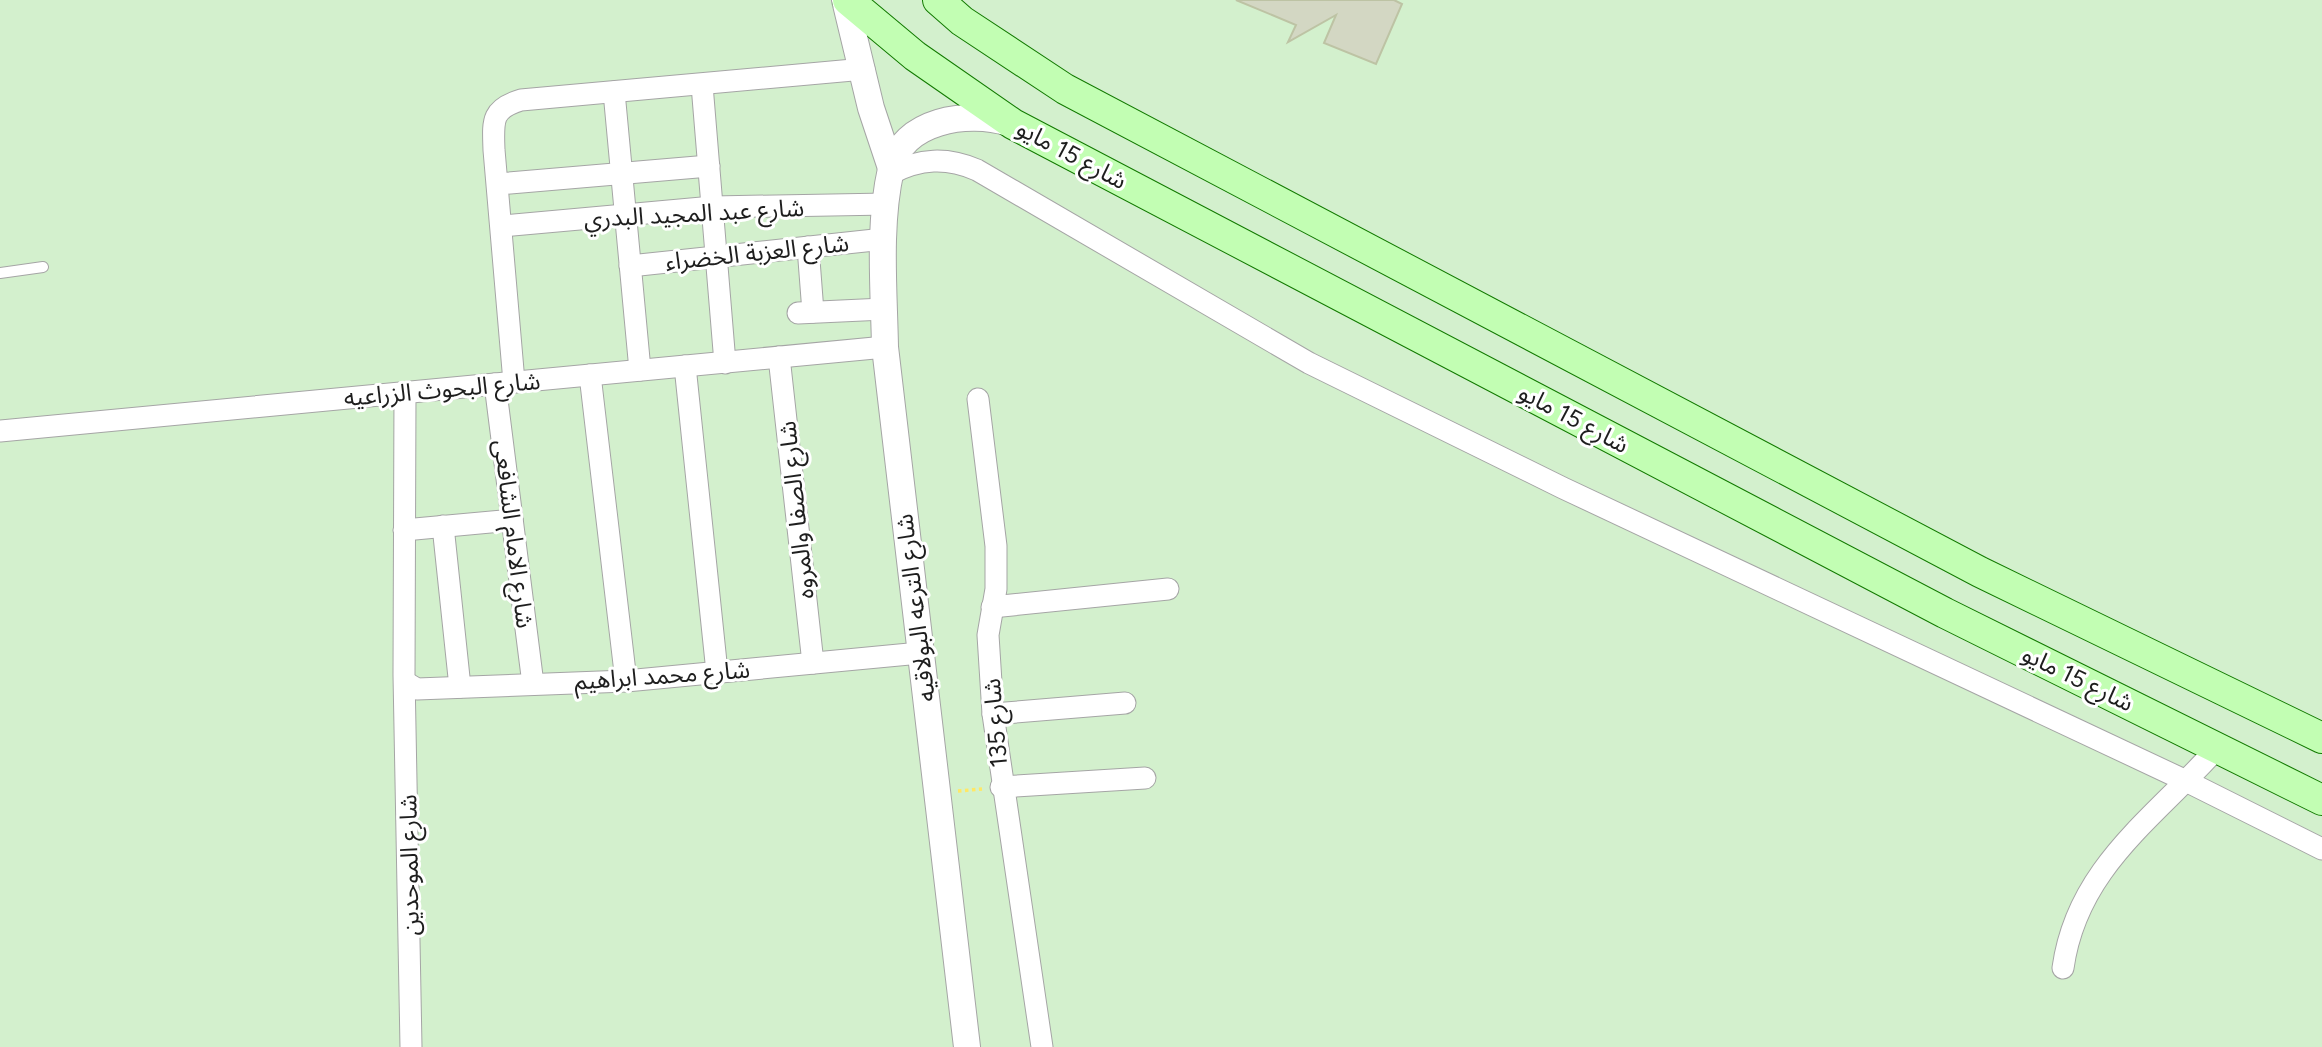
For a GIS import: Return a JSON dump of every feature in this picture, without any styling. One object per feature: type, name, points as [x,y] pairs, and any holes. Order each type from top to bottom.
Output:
[{"type":"main road","name":"شارع 15 مايو","points":[[846,0],[915,56],[1013,124],[1945,613],[2322,800]]},
{"type":"main road","points":[[938,0],[962,21],[1065,89],[1980,572],[2322,738]]},
{"type":"street","name":"شارع الترعه البولاقيه","points":[[846,0],[864,69],[870,108],[891,171]]},
{"type":"street","points":[[640,370],[614,92],[864,69]]},
{"type":"street","points":[[702,85],[725,363]]},
{"type":"street","name":"شارع الامام الشافعى","points":[[533,684],[512,520],[505,383],[502,226],[494,130],[496,115],[503,105],[521,100],[614,92]]},
{"type":"street","name":"شارع الترعه البولاقيه","points":[[967,1047],[884,347],[884,239],[891,171],[910,139],[942,121],[978,116],[1013,124]]},
{"type":"street","points":[[891,171],[933,160],[949,161],[977,170],[1309,363],[1563,488],[2184,780],[2322,849]]},
{"type":"street","points":[[498,184],[709,166]]},
{"type":"street","name":"شارع عبد المجيد البدري","points":[[502,226],[713,207],[887,204]]},
{"type":"street","name":"شارع العزبة الخضراء","points":[[630,266],[884,239]]},
{"type":"street","points":[[808,247],[806,313],[884,309]]},
{"type":"street","name":"شارع البحوث الزراعيه","points":[[0,431],[884,347]]},
{"type":"street","name":"شارع الصفا والمروه","points":[[779,357],[813,663]]},
{"type":"street","points":[[685,366],[717,672]]},
{"type":"street","points":[[590,375],[626,681]]},
{"type":"street","name":"شارع الموحدين","points":[[405,393],[404,530],[411,1047]]},
{"type":"street","name":"شارع 135","points":[[978,399],[996,546],[997,569],[988,635],[993,713],[1001,787],[1042,1047]]},
{"type":"street","points":[[404,530],[512,520]]},
{"type":"street","points":[[443,526],[460,687]]},
{"type":"street","points":[[992,607],[1168,589]]},
{"type":"street","name":"شارع محمد ابراهيم","points":[[407,683],[416,689],[626,681],[920,653]]},
{"type":"street","points":[[993,713],[1125,703]]},
{"type":"street","points":[[2063,968],[2071,926],[2090,887],[2153,810],[2218,747]]},
{"type":"street","points":[[1001,787],[1145,778]]},
{"type":"lane","points":[[0,273],[43,267]]},
{"type":"path","points":[[937,793],[1001,787]]},
{"type":"green space","points":[[0,0],[2322,0],[2322,1047],[0,1047]]},
{"type":"building","points":[[1236,0],[1394,0],[1402,4],[1376,64],[1324,43],[1336,15],[1288,42],[1296,25]]}]
